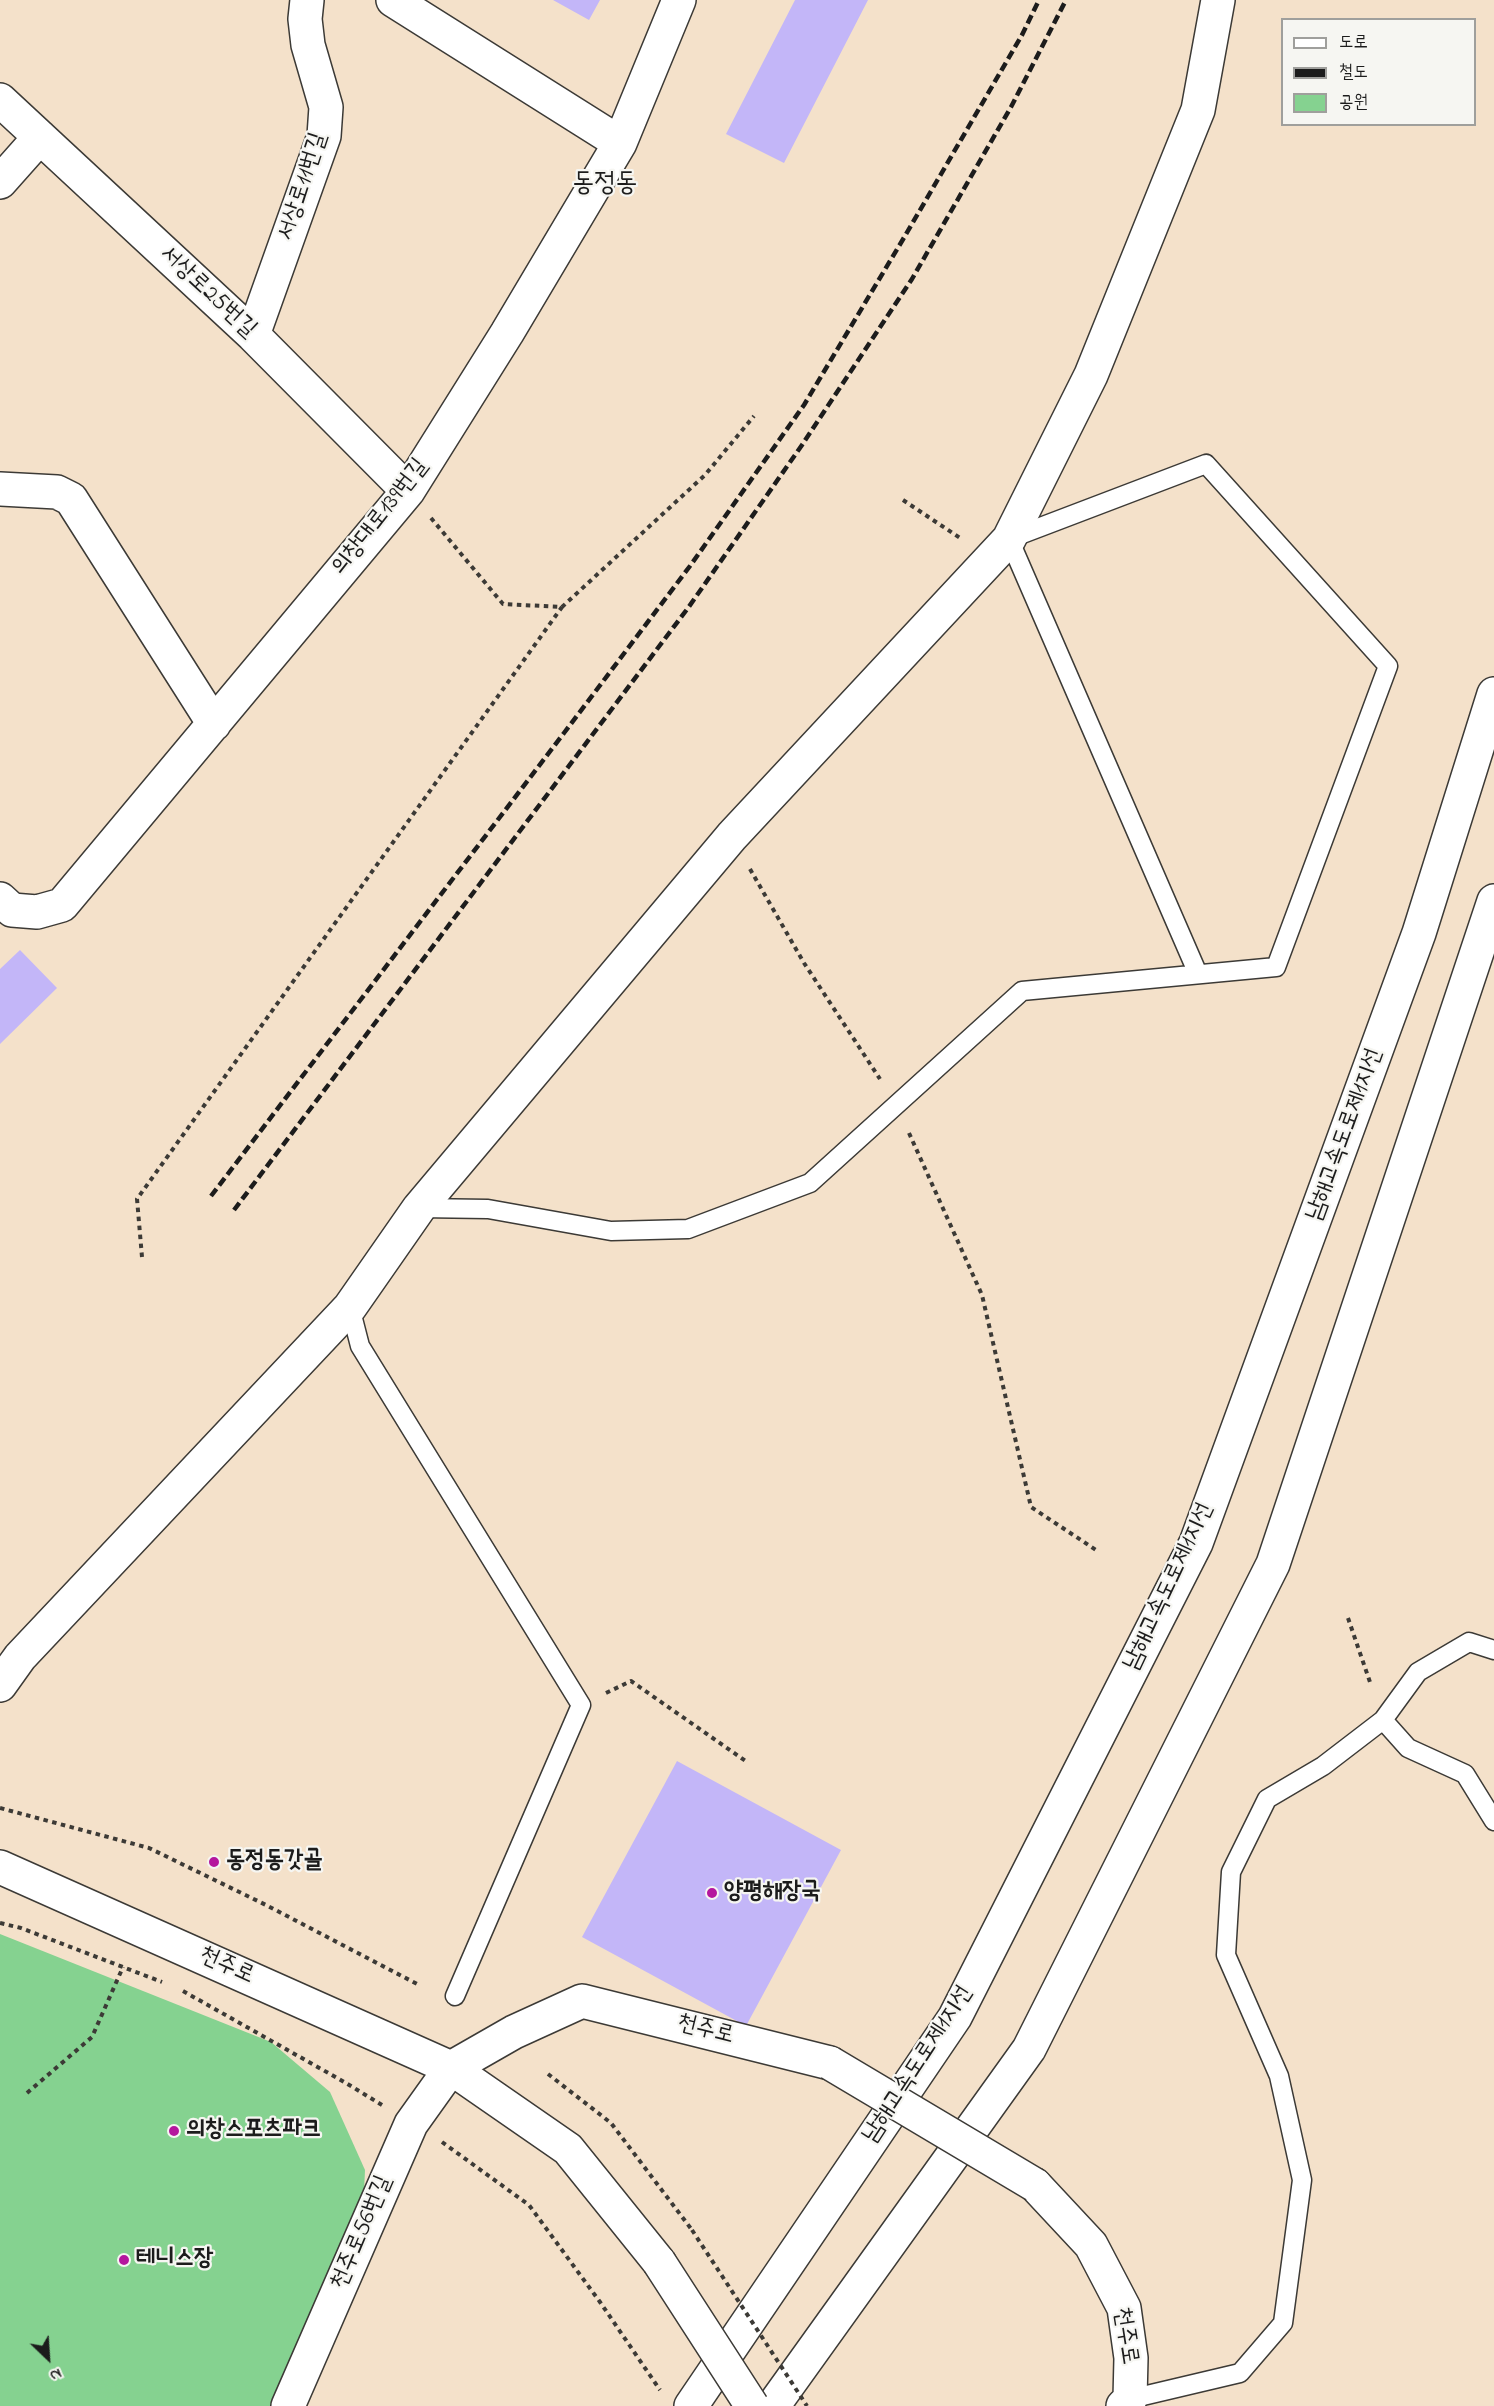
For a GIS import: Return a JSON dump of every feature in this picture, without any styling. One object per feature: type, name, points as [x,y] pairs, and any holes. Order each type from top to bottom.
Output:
[{"type":"main road","name":"서상로11번길","points":[[253,335],[324,136],[326,107],[308,45],[305,19],[307,0]]},
{"type":"main road","points":[[393,0],[620,143]]},
{"type":"main road","name":"의창대로139번길","points":[[0,899],[12,910],[37,912],[62,905],[408,491],[501,343],[620,143],[679,0]]},
{"type":"main road","points":[[0,1684],[20,1657],[350,1307],[419,1208],[732,836],[1000,549],[1091,375],[1198,110],[1218,0]]},
{"type":"main road","name":"서상로25번길","points":[[0,100],[253,335],[408,491]]},
{"type":"main road","points":[[0,182],[40,137]]},
{"type":"main road","points":[[0,489],[57,492],[71,499],[214,724]]},
{"type":"main road","name":"남해고속도로제1지선","points":[[678,2401],[955,2017],[1196,1543],[1419,933],[1494,694]]},
{"type":"main road","points":[[773,2406],[1029,2049],[1272,1564],[1494,901]]},
{"type":"main road","name":"천주로","points":[[0,1867],[451,2068],[568,2149],[658,2262],[752,2406]]},
{"type":"main road","name":"천주로","points":[[451,2068],[514,2032],[582,2001],[830,2063],[1035,2185],[1091,2245],[1124,2308],[1131,2358],[1127,2402]]},
{"type":"main road","name":"천주로56번길","points":[[288,2406],[411,2124],[451,2068]]},
{"type":"lane","points":[[419,1208],[488,1209],[611,1231],[688,1229],[810,1183],[1022,991],[1276,967],[1388,666],[1206,464],[1000,549],[1198,974]]},
{"type":"lane","points":[[350,1307],[360,1346],[581,1706],[455,1996]]},
{"type":"lane","points":[[1127,2402],[1240,2373],[1283,2323],[1302,2180],[1279,2076],[1226,1955],[1231,1872],[1267,1799],[1323,1767],[1383,1720],[1418,1672],[1469,1642],[1494,1650]]},
{"type":"lane","points":[[1383,1720],[1408,1748],[1465,1774],[1494,1821]]},
{"type":"path","points":[[142,1257],[137,1199],[562,607],[705,475],[754,416]]},
{"type":"path","points":[[408,491],[503,604],[562,607]]},
{"type":"path","points":[[903,500],[1000,549]]},
{"type":"path","points":[[732,836],[804,963],[896,1103],[982,1294],[1031,1507],[1099,1552]]},
{"type":"path","points":[[1348,1618],[1383,1720]]},
{"type":"path","points":[[581,1706],[631,1681],[747,1762]]},
{"type":"path","points":[[0,1808],[149,1848],[266,1905],[419,1985]]},
{"type":"path","points":[[0,1923],[21,1928],[166,1984]]},
{"type":"path","points":[[27,2093],[92,2037],[123,1967]]},
{"type":"path","points":[[177,1988],[352,2086],[450,2146],[529,2205],[600,2302],[678,2401]]},
{"type":"path","points":[[548,2074],[611,2123],[692,2230],[807,2406]]},
{"type":"green space","name":"의창스포츠파크","points":[[0,1934],[271,2042],[330,2092],[365,2170],[362,2239],[281,2406],[0,2406]]},
{"type":"building","points":[[553,0],[600,0],[589,20]]},
{"type":"building","points":[[795,0],[868,0],[784,163],[726,134]]},
{"type":"building","points":[[20,950],[57,988],[0,1044],[0,969]]},
{"type":"building","name":"양평해장국","points":[[677,1761],[841,1850],[746,2026],[582,1937]]},
{"type":"railway","points":[[211,1196],[690,566],[804,405],[1022,35],[1039,0]]},
{"type":"railway","points":[[234,1210],[688,608],[802,445],[912,279],[1011,107],[1066,0]]},
{"type":"place","name":"동정동갓골","points":[[214,1862]]},
{"type":"place","name":"양평해장국","points":[[712,1893]]},
{"type":"place","name":"의창스포츠파크","points":[[174,2131]]},
{"type":"place","name":"테니스장","points":[[124,2260]]},
{"type":"district","name":"동정동","points":[[605,186]]}]
